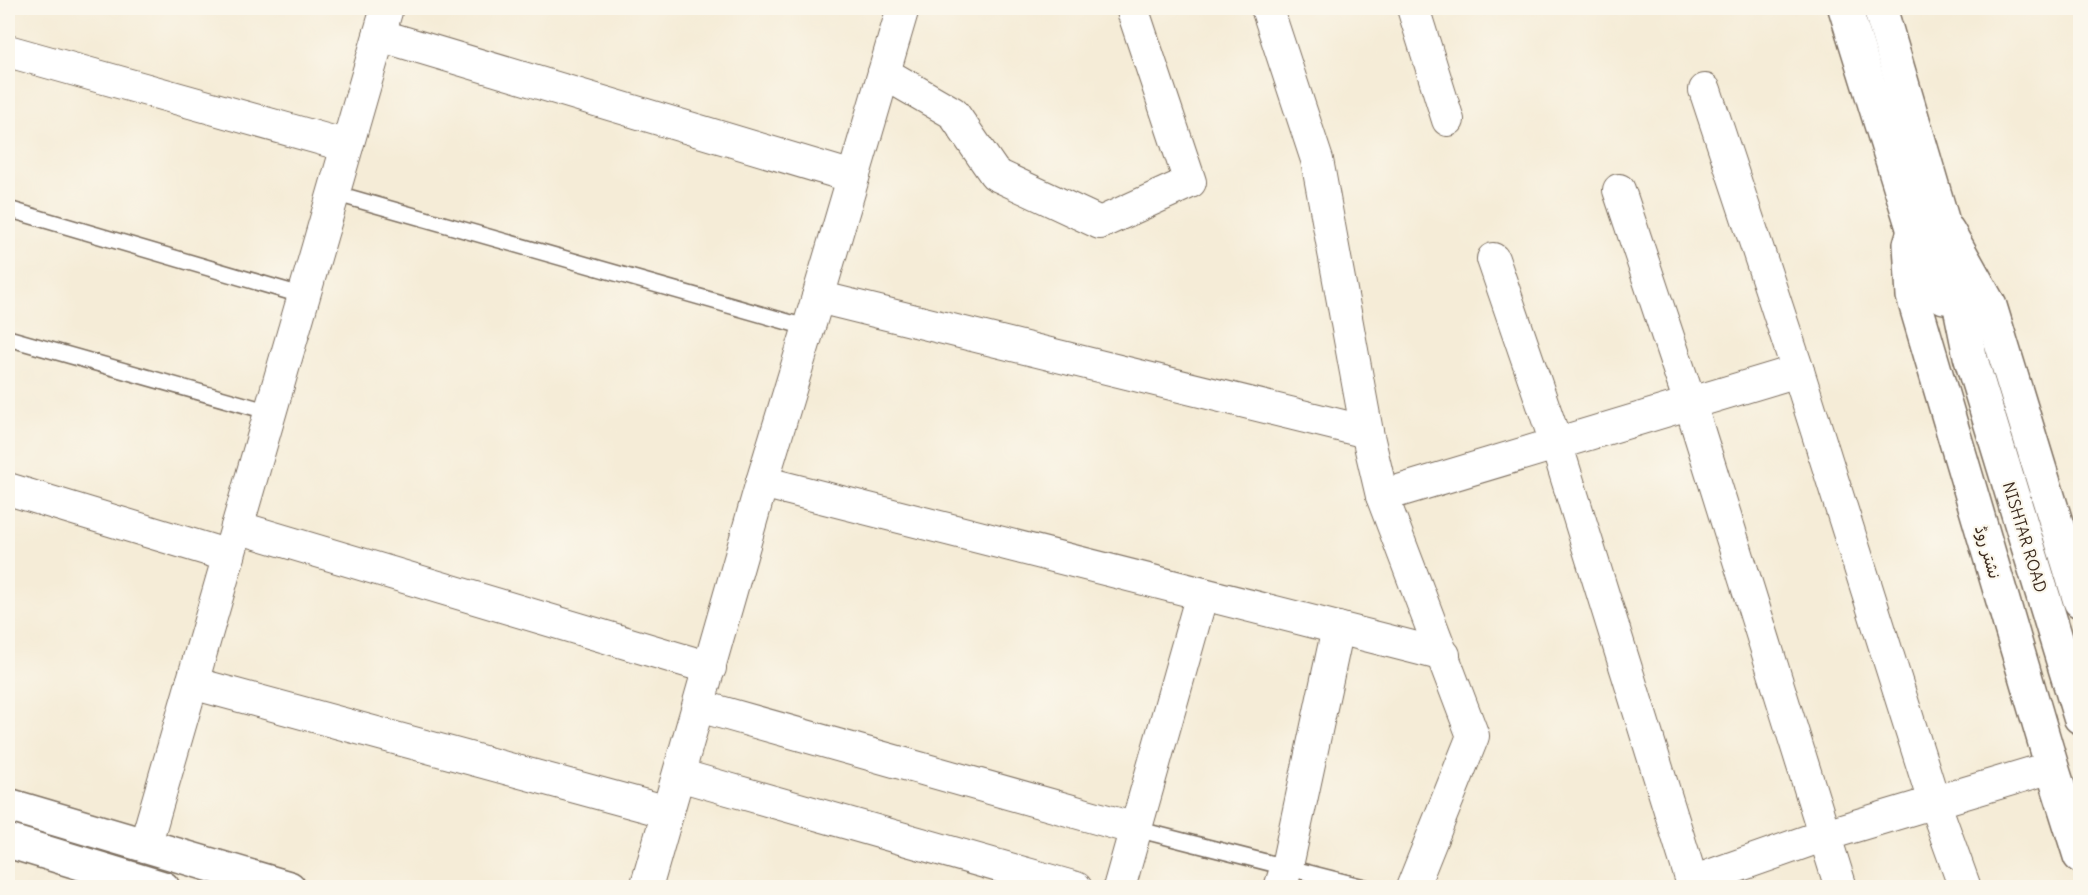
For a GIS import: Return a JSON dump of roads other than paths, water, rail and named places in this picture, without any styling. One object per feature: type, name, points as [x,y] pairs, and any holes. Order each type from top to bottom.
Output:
[{"type":"main road","name":"NISHTAR ROAD","points":[[1845,8],[1922,231],[1970,356],[2080,717]]},
{"type":"main road","name":"NISHTAR ROAD","points":[[1880,8],[1922,231]]},
{"type":"main road","points":[[1922,231],[1989,306],[2080,601]]},
{"type":"main road","name":"نشتر روڈ","points":[[1922,231],[1913,296],[2080,856]]},
{"type":"main road","points":[[8,805],[289,888]]},
{"type":"main road","points":[[8,841],[163,888]]},
{"type":"street","points":[[646,888],[762,482],[903,8]]},
{"type":"street","points":[[884,73],[953,113],[994,174],[1100,223],[1190,182],[1132,8]]},
{"type":"street","points":[[1267,8],[1317,160],[1367,432],[1382,496],[1473,736],[1412,888]]},
{"type":"street","points":[[1413,8],[1448,120]]},
{"type":"street","points":[[145,846],[383,21],[853,177]]},
{"type":"street","points":[[8,51],[347,146]]},
{"type":"street","points":[[1705,90],[1798,371],[1934,802],[1965,888]]},
{"type":"street","points":[[1619,190],[1690,403],[1841,888]]},
{"type":"street","points":[[1493,259],[1556,443],[1693,885],[1825,835],[2052,767]]},
{"type":"street","points":[[818,297],[1367,432]]},
{"type":"street","points":[[1382,496],[1798,371]]},
{"type":"street","points":[[762,482],[1444,655]]},
{"type":"street","points":[[8,489],[233,542],[710,668]]},
{"type":"street","points":[[1119,888],[1202,594]]},
{"type":"street","points":[[1284,877],[1338,628]]},
{"type":"street","points":[[192,683],[668,812]]},
{"type":"street","points":[[699,706],[1136,829]]},
{"type":"street","points":[[679,775],[1076,888]]},
{"type":"lane","points":[[334,193],[809,328]]},
{"type":"lane","points":[[8,209],[304,296]]},
{"type":"lane","points":[[8,338],[270,412]]},
{"type":"lane","points":[[1136,829],[1284,877],[1368,888]]}]
